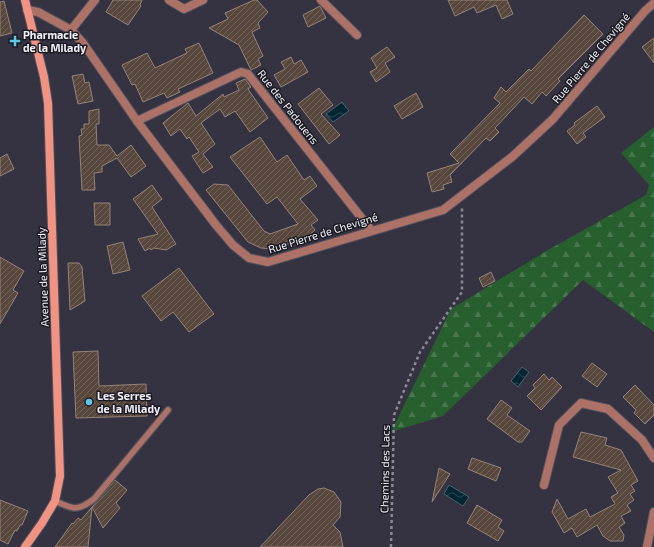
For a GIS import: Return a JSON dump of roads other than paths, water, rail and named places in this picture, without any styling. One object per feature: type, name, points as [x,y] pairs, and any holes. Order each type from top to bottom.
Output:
[{"type":"main road","name":"Avenue de la Milady","points":[[25,0],[44,77],[48,103],[60,476],[55,501],[25,547]]},
{"type":"street","points":[[72,30],[95,0]]},
{"type":"street","points":[[169,0],[184,9],[203,0]]},
{"type":"street","points":[[321,0],[357,35]]},
{"type":"street","name":"Rue Pierre de Chevigné","points":[[27,10],[38,12],[72,30],[83,43],[137,122],[216,225],[233,245],[249,258],[268,262],[371,230],[443,210],[512,157],[553,119],[645,11],[654,3]]},
{"type":"street","name":"Rue des Padouens","points":[[137,122],[241,72],[248,74],[371,230]]},
{"type":"street","points":[[544,485],[559,425],[581,404],[608,409],[642,440],[654,458]]},
{"type":"street","points":[[647,547],[654,512]]},
{"type":"lane","points":[[55,501],[71,508],[82,509],[94,499],[168,410]]},
{"type":"water","points":[[342,102],[349,111],[333,122],[326,114]]},
{"type":"water","points":[[522,367],[529,372],[518,387],[511,381]]},
{"type":"water","points":[[449,485],[469,497],[463,506],[444,494]]},
{"type":"place","name":"Pharmacie de la Milady","points":[[15,41]]},
{"type":"place","name":"Les Serres de la Milady","points":[[89,402]]}]
